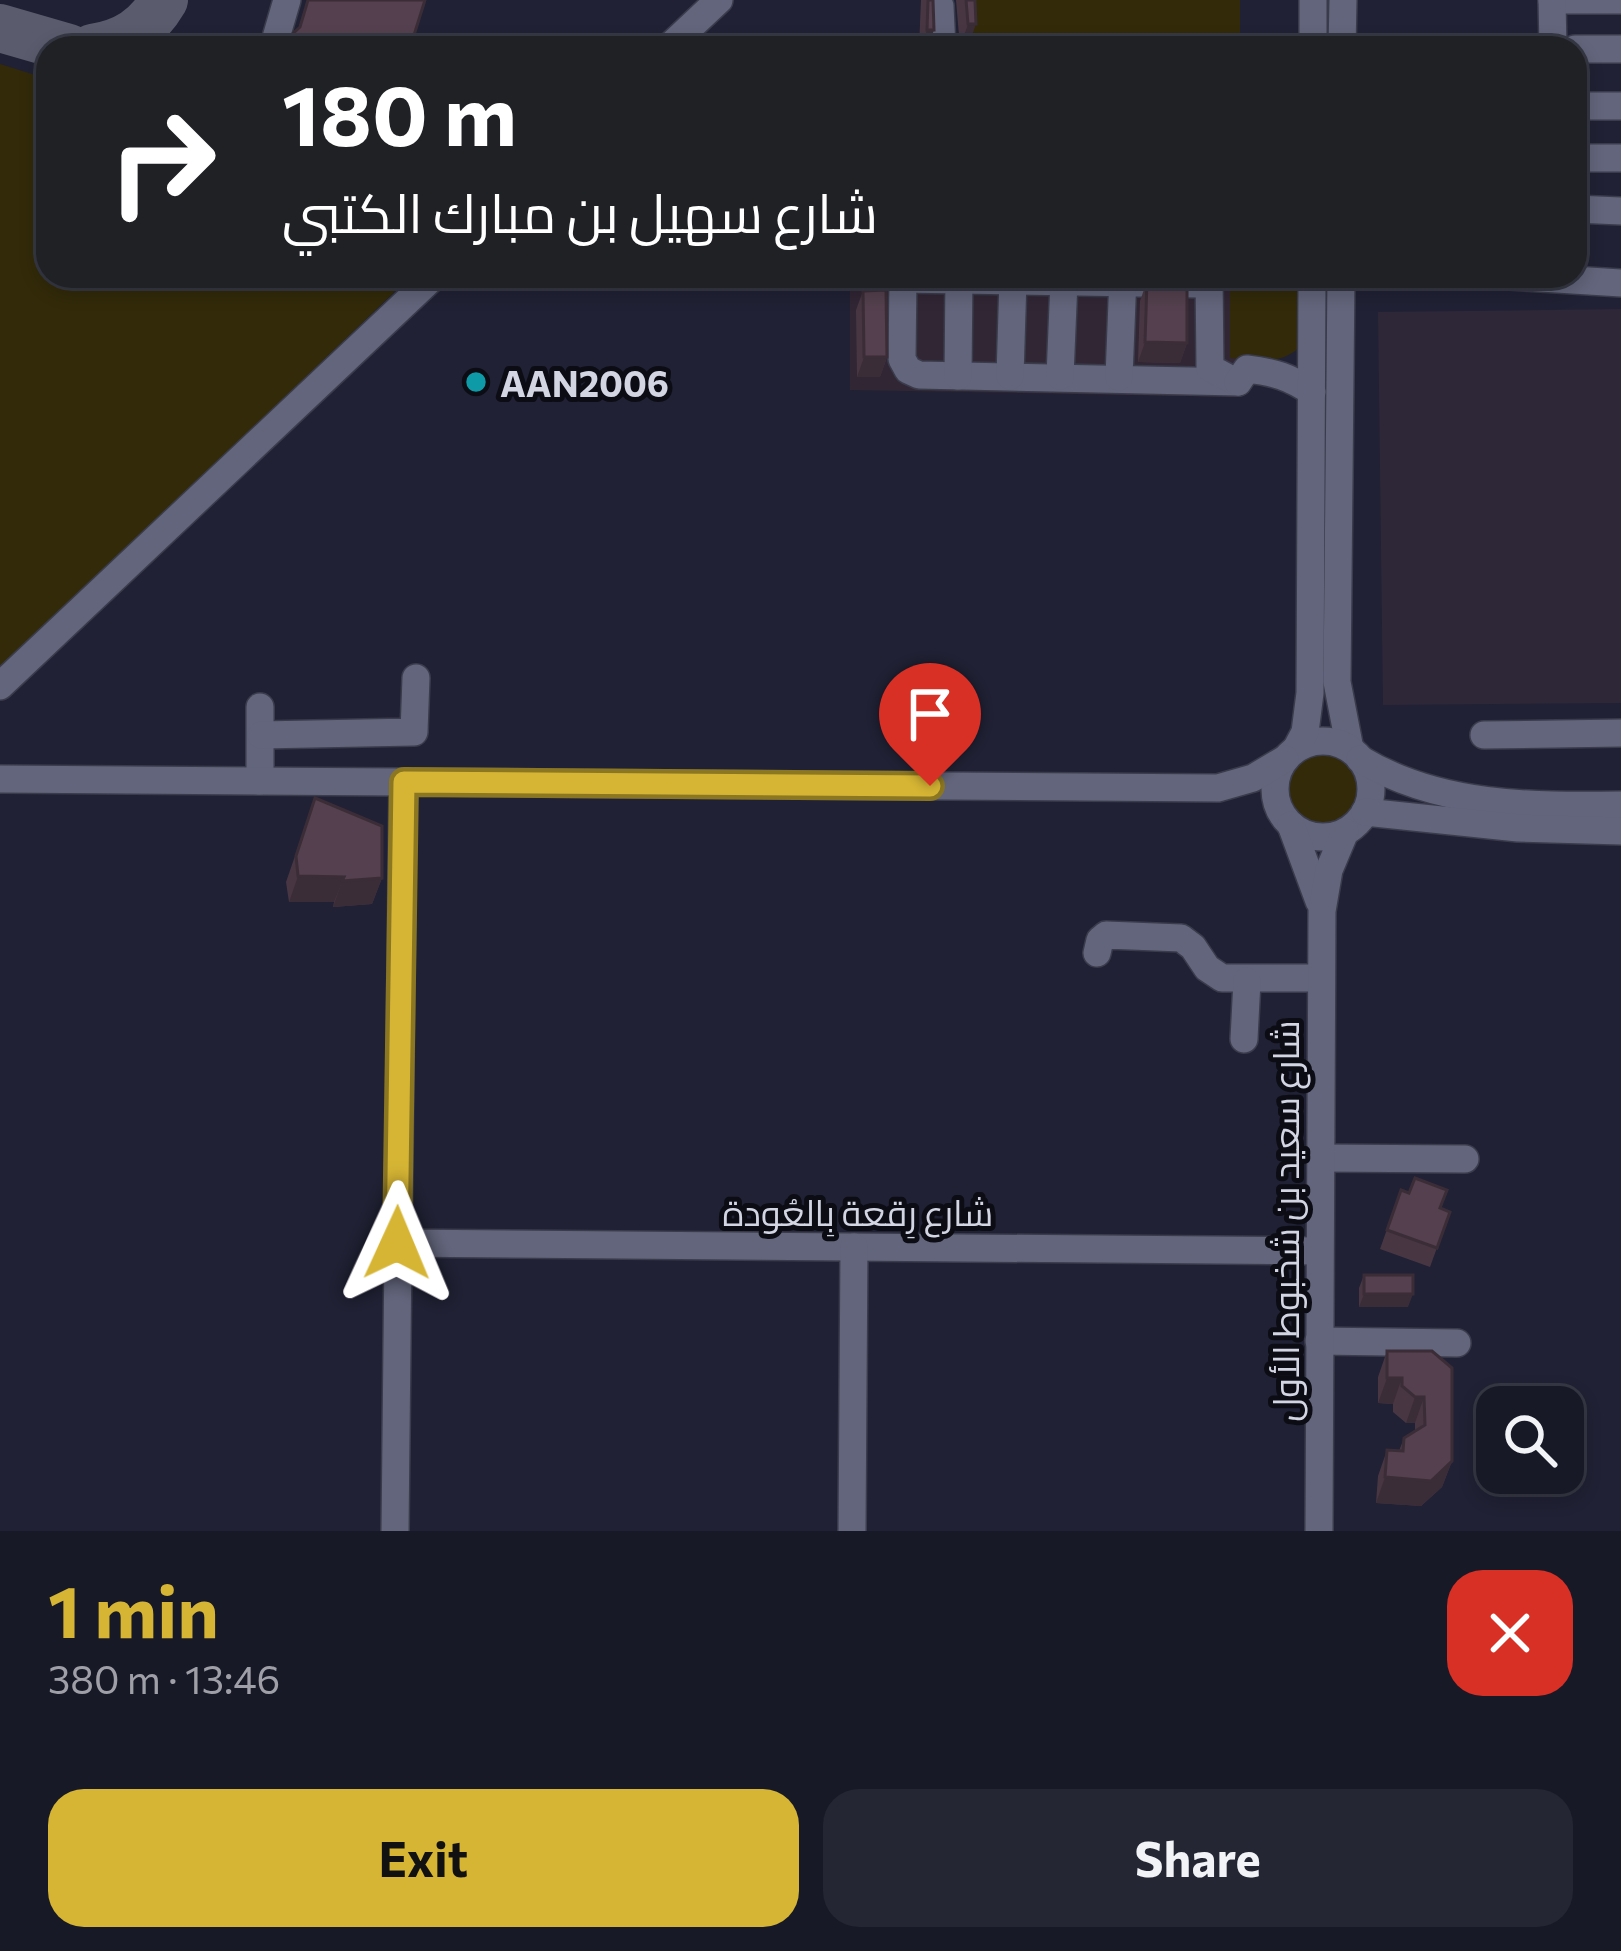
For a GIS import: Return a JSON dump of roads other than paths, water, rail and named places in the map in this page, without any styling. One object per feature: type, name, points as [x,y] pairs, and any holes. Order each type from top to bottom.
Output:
[{"type":"street","points":[[276,36],[287,0]]},
{"type":"street","points":[[680,36],[718,0]]},
{"type":"street","points":[[1312,36],[1313,0]]},
{"type":"street","points":[[1342,0],[1342,36]]},
{"type":"street","points":[[1553,36],[1552,0],[1621,0]]},
{"type":"street","points":[[940,6],[941,36]]},
{"type":"street","points":[[1587,49],[1621,50]]},
{"type":"street","points":[[1587,106],[1621,106]]},
{"type":"street","points":[[1587,158],[1621,158]]},
{"type":"street","points":[[1587,210],[1621,211]]},
{"type":"street","points":[[1587,282],[1621,284]]},
{"type":"street","points":[[0,686],[421,288]]},
{"type":"street","points":[[908,288],[913,359],[923,369],[950,375],[1238,382]]},
{"type":"street","points":[[950,375],[975,288]]},
{"type":"street","points":[[981,288],[1010,376]]},
{"type":"street","points":[[1060,376],[1064,288]]},
{"type":"street","points":[[1119,377],[1122,288]]},
{"type":"street","points":[[1180,380],[1200,359],[1203,288]]},
{"type":"street","points":[[1204,288],[1210,368],[1238,382]]},
{"type":"street","points":[[1286,819],[1275,786],[1305,732],[1310,693],[1312,288]]},
{"type":"street","points":[[1341,288],[1337,682],[1355,754],[1371,785],[1355,822]]},
{"type":"street","points":[[1238,382],[1247,369],[1270,371],[1312,392]]},
{"type":"street","points":[[260,781],[261,721],[414,732],[416,678]]},
{"type":"street","points":[[1484,735],[1621,733]]},
{"type":"street","points":[[0,779],[1218,788],[1253,778],[1290,754],[1323,741],[1398,779],[1443,794],[1544,806],[1621,805]]},
{"type":"street","points":[[395,1531],[404,782]]},
{"type":"street","points":[[1218,788],[1317,836],[1355,822],[1621,831]]},
{"type":"street","name":"شارع سعيد بن شخبوط الأول","points":[[1286,819],[1310,866],[1322,910]]},
{"type":"street","name":"شارع سعيد بن شخبوط الأول","points":[[1319,1531],[1322,910],[1329,870],[1355,822]]},
{"type":"street","points":[[1097,953],[1106,935],[1171,935],[1186,941],[1207,968],[1222,978],[1321,978]]},
{"type":"street","points":[[1244,1039],[1246,981]]},
{"type":"street","points":[[1320,1158],[1465,1159]]},
{"type":"street","name":"شارع رِقعة بِالعُودة","points":[[397,1243],[1319,1251]]},
{"type":"street","points":[[852,1531],[854,1247]]},
{"type":"street","points":[[1319,1341],[1456,1343]]},
{"type":"place","name":"AAN2006","points":[[476,382]]}]
